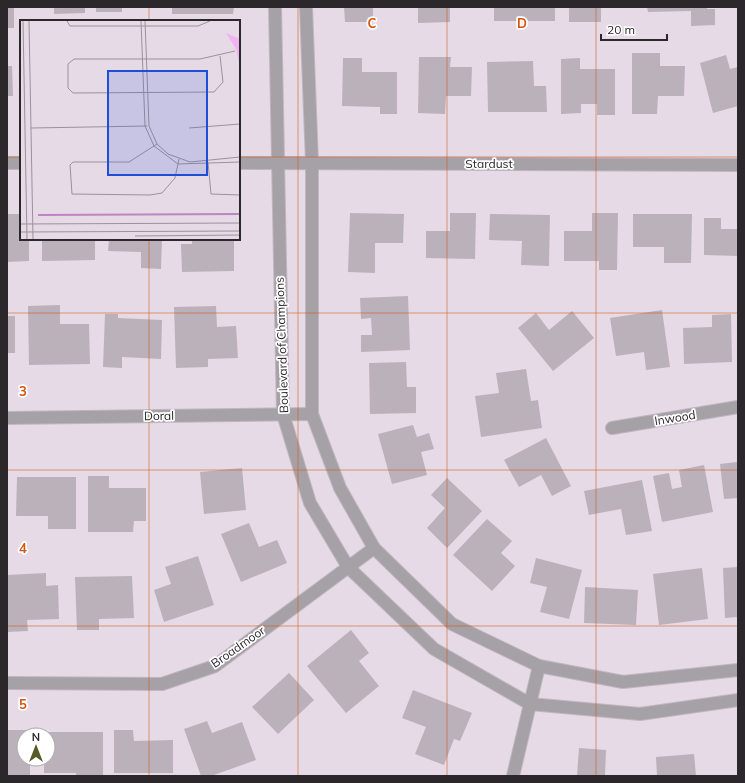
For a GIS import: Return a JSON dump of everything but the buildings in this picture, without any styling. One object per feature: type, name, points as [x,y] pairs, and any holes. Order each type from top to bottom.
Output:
[{"type":"street","name":"Boulevard of Champions","points":[[275,7],[283,414],[310,503],[348,568],[434,649],[530,704],[640,714],[738,700]]},
{"type":"street","points":[[306,7],[312,163],[312,414],[340,488],[374,548],[452,624],[539,666],[623,682],[738,670]]},
{"type":"street","points":[[7,163],[20,163]]},
{"type":"street","name":"Stardust","points":[[240,163],[738,165]]},
{"type":"street","name":"Inwood","points":[[612,428],[738,408]]},
{"type":"street","name":"Doral","points":[[7,418],[312,414]]},
{"type":"street","name":"Broadmoor","points":[[7,683],[162,684],[215,666],[374,548]]},
{"type":"street","points":[[513,776],[539,666]]}]
